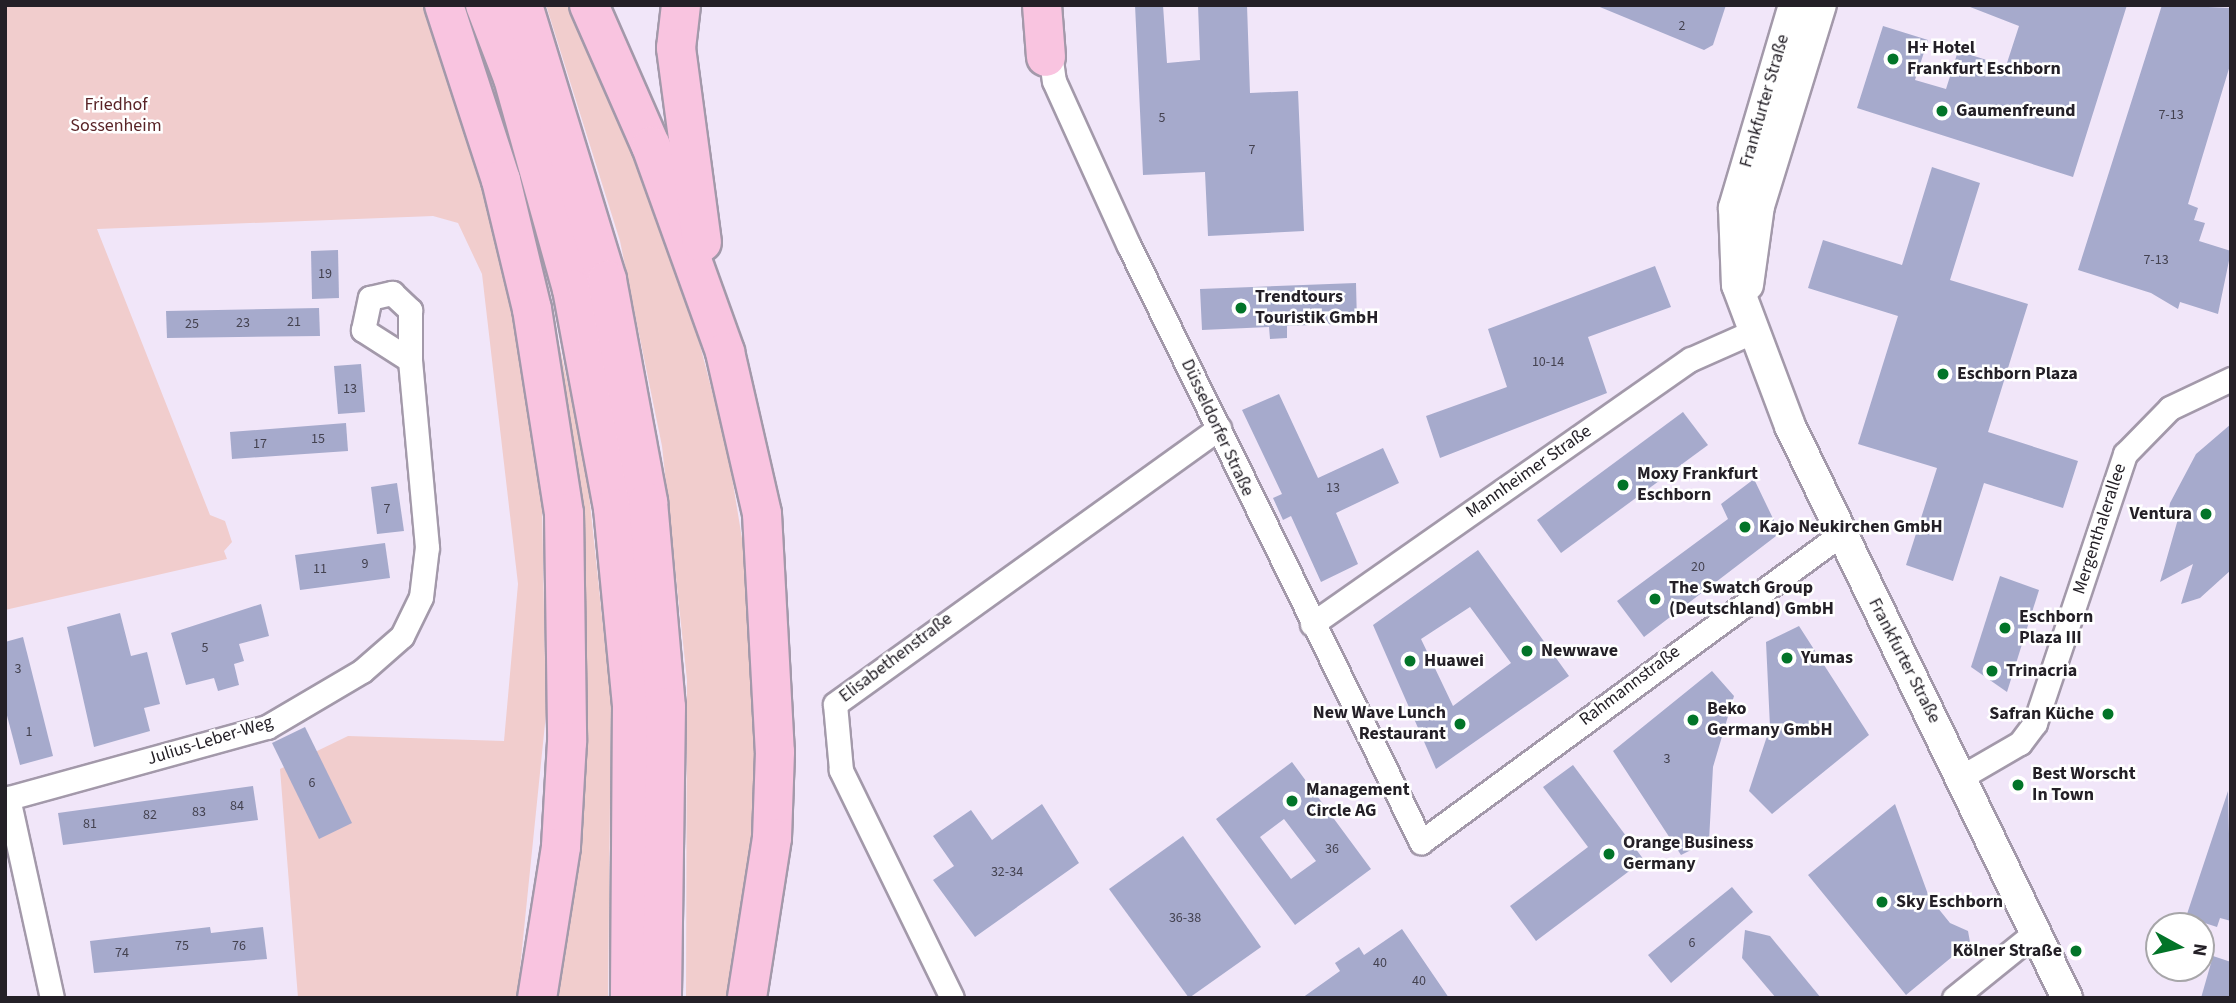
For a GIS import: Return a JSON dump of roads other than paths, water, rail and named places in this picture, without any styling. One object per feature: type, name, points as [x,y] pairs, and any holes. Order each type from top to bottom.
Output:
[{"type":"highway","points":[[444,5],[479,103],[533,309],[564,513],[566,755],[561,847],[537,998]]},
{"type":"highway","points":[[485,5],[513,78],[572,289],[613,508],[633,720],[630,998]]},
{"type":"highway","points":[[523,5],[607,280],[648,502],[666,707],[662,998]]},
{"type":"highway","points":[[589,5],[651,146],[705,296],[748,432],[762,514],[774,690],[772,838],[764,998]]},
{"type":"highway","points":[[681,5],[676,48],[705,296]]},
{"type":"highway","points":[[1042,5],[1046,57]]},
{"type":"highway","points":[[747,998],[772,838]]},
{"type":"street","points":[[1046,57],[1059,5]]},
{"type":"street","name":"Frankfurter Straße","points":[[1794,5],[1731,224],[1737,285],[1751,326],[1842,534],[1963,776],[2067,998]]},
{"type":"street","name":"Frankfurter Straße","points":[[1751,326],[1759,206],[1821,5]]},
{"type":"street","name":"Düsseldorfer Straße","points":[[1046,57],[1312,624],[1422,842]]},
{"type":"street","name":"Mannheimer Straße","points":[[1312,624],[1691,359],[1751,326]]},
{"type":"street","name":"Julius-Leber-Weg","points":[[7,799],[267,727],[362,671],[402,636],[421,597],[427,547],[410,360]]},
{"type":"street","name":"Mergenthalerallee","points":[[1963,776],[2020,743],[2035,723],[2124,454],[2170,408],[2231,379]]},
{"type":"street","name":"Elisabethenstraße","points":[[952,998],[841,770],[835,704],[1219,428]]},
{"type":"street","name":"Rahmannstraße","points":[[1422,842],[1842,534]]},
{"type":"street","points":[[7,799],[52,998]]},
{"type":"street","points":[[1954,998],[2036,931]]},
{"type":"place","name":"H+ Hotel Frankfurt Eschborn","points":[[1893,59]]},
{"type":"place","name":"Gaumenfreund","points":[[1942,111]]},
{"type":"place","name":"Trendtours Touristik GmbH","points":[[1241,308]]},
{"type":"place","name":"Eschborn Plaza","points":[[1943,374]]},
{"type":"place","name":"Moxy Frankfurt Eschborn","points":[[1623,485]]},
{"type":"place","name":"Ventura","points":[[2206,514]]},
{"type":"place","name":"Kajo Neukirchen GmbH","points":[[1745,527]]},
{"type":"place","name":"The Swatch Group (Deutschland) GmbH","points":[[1655,599]]},
{"type":"place","name":"Eschborn Plaza III","points":[[2005,628]]},
{"type":"place","name":"Newwave","points":[[1527,651]]},
{"type":"place","name":"Yumas","points":[[1787,658]]},
{"type":"place","name":"Huawei","points":[[1410,661]]},
{"type":"place","name":"Trinacria","points":[[1992,671]]},
{"type":"place","name":"Safran Küche","points":[[2108,714]]},
{"type":"place","name":"Beko Germany GmbH","points":[[1693,720]]},
{"type":"place","name":"New Wave Lunch Restaurant","points":[[1460,724]]},
{"type":"place","name":"Best Worscht In Town","points":[[2018,785]]},
{"type":"place","name":"Management Circle AG","points":[[1292,801]]},
{"type":"place","name":"Orange Business Germany","points":[[1609,854]]},
{"type":"place","name":"Sky Eschborn","points":[[1882,902]]},
{"type":"place","name":"Kölner Straße","points":[[2076,951]]},
{"type":"park label","name":"Friedhof Sossenheim","points":[[116,116]]}]
